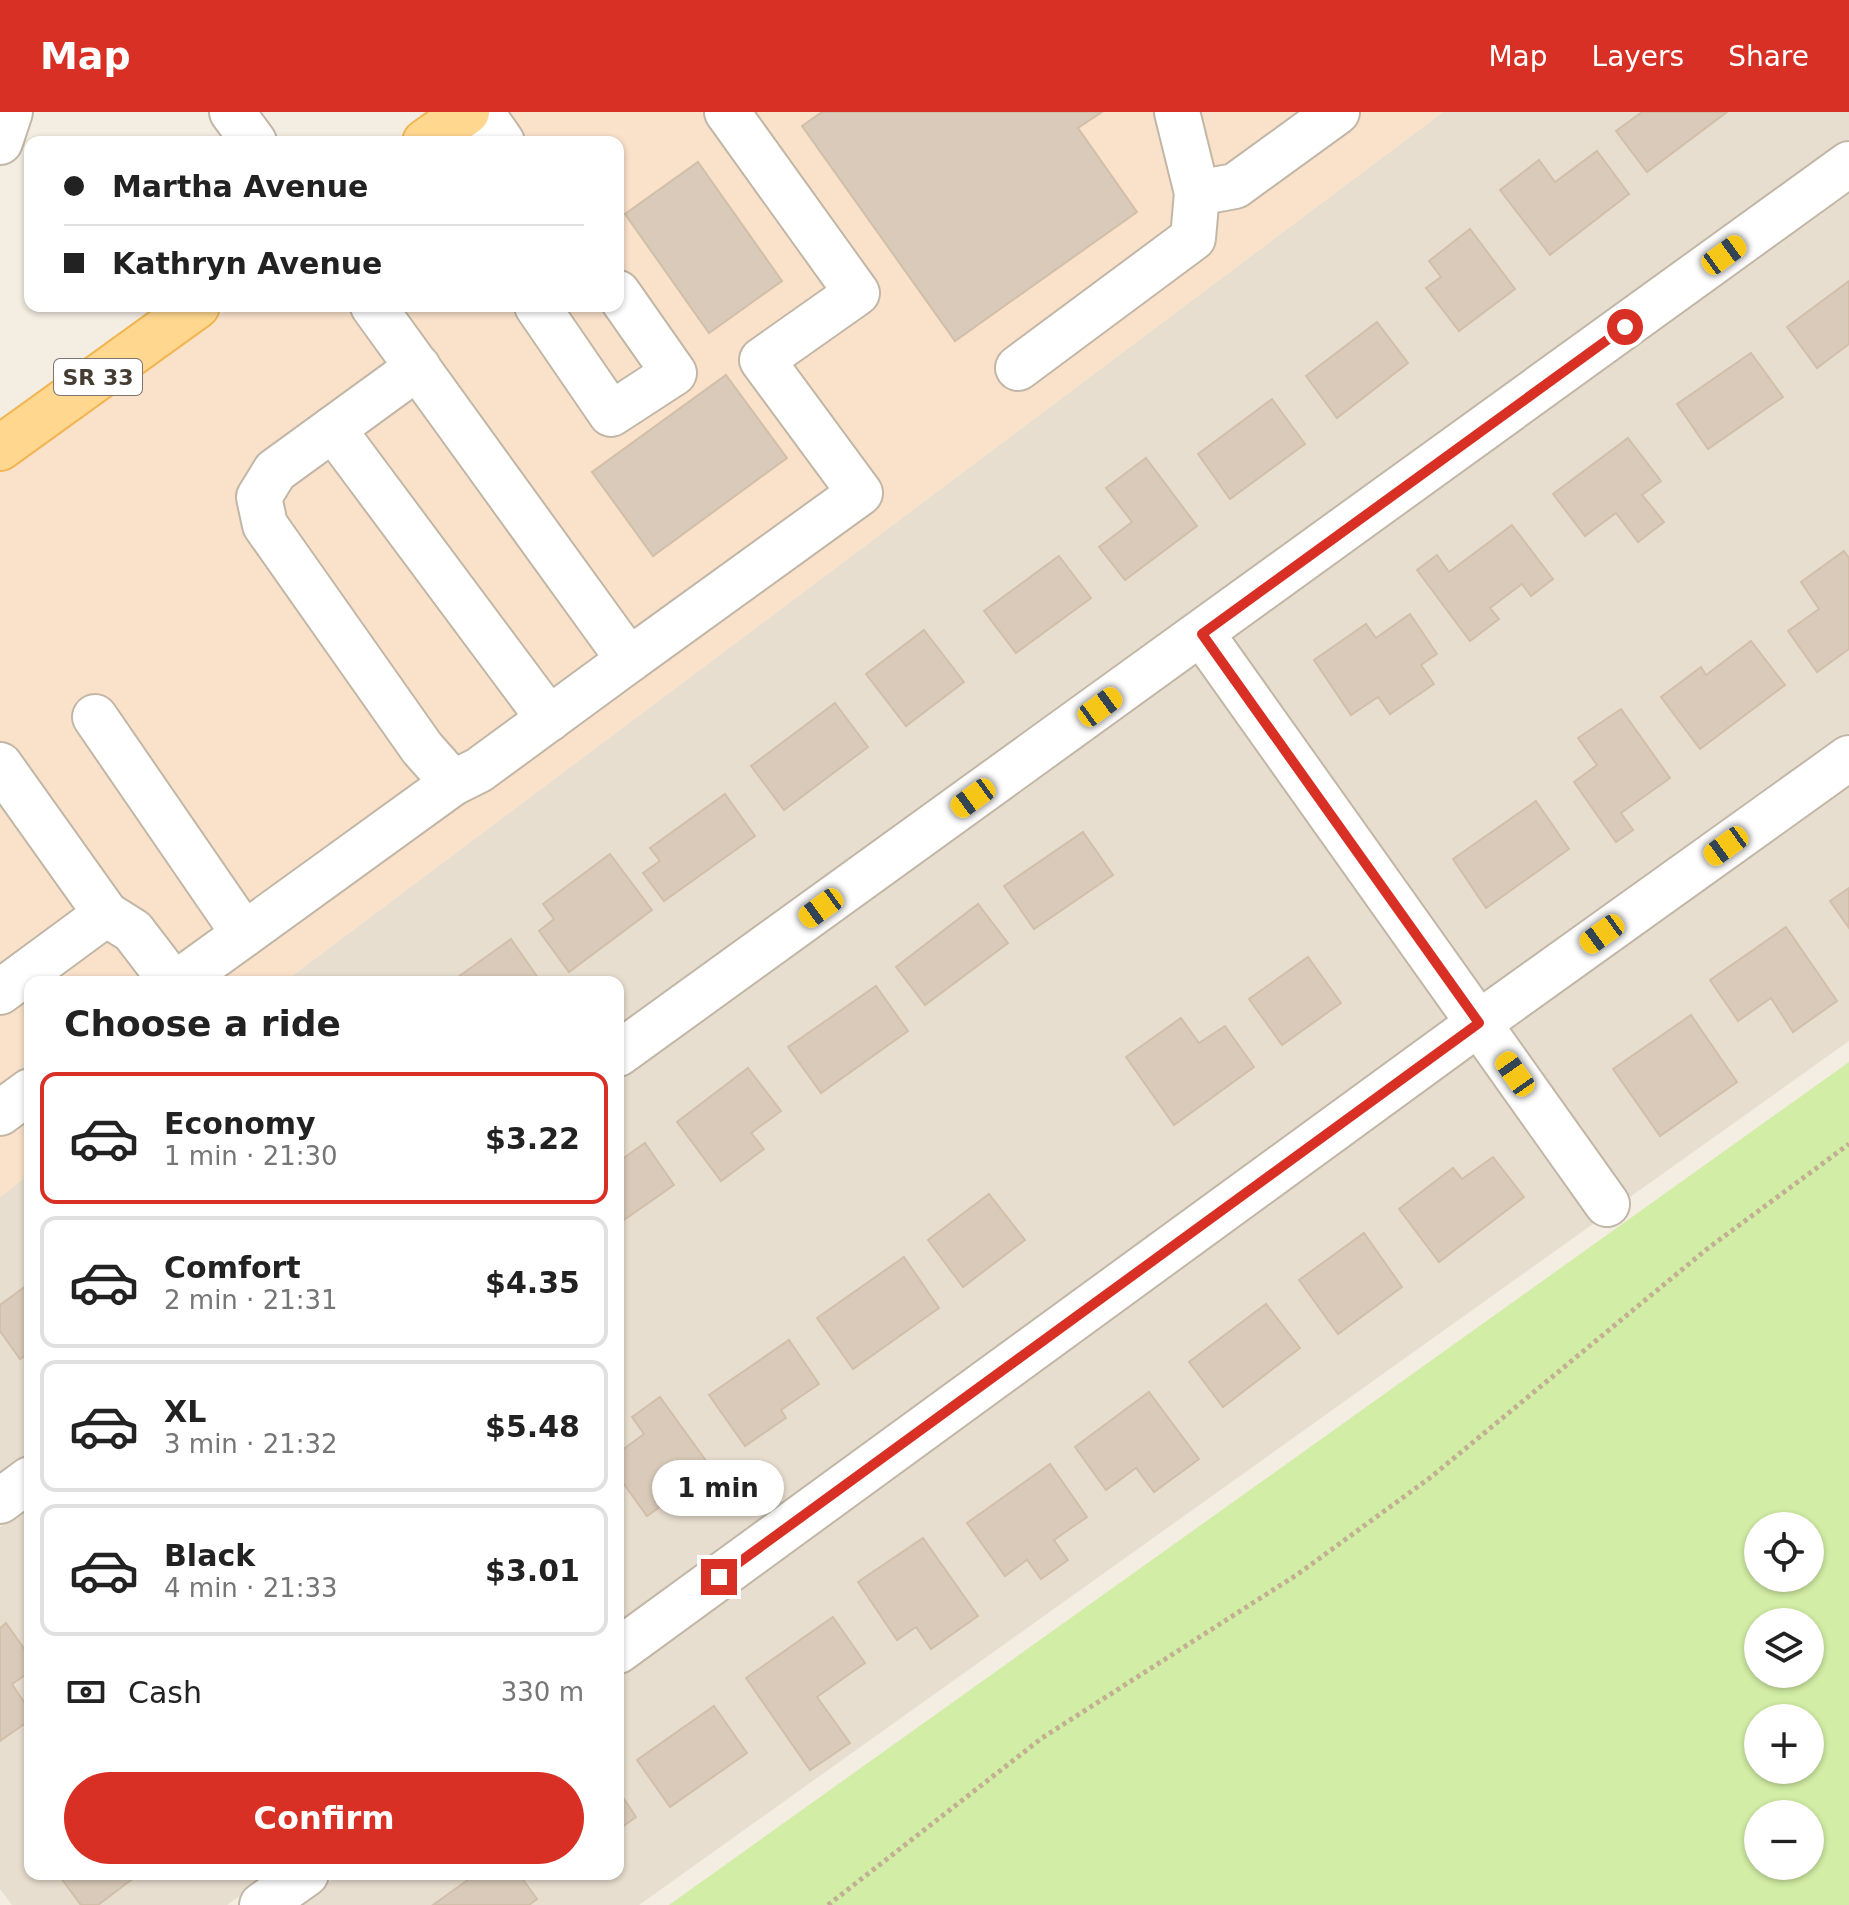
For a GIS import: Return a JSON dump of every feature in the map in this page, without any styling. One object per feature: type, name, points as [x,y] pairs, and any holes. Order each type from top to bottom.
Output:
[{"type":"main road","points":[[433,136],[467,112]]},
{"type":"main road","name":"SR 33","points":[[0,448],[189,312]]},
{"type":"street","points":[[0,142],[10,112]]},
{"type":"street","points":[[232,112],[250,136]]},
{"type":"street","points":[[481,112],[498,136]]},
{"type":"street","points":[[186,976],[453,783],[479,770],[860,493],[762,360],[857,293],[727,112]]},
{"type":"street","points":[[1018,368],[1193,238],[1197,193],[1177,112]]},
{"type":"street","points":[[1197,193],[1235,186],[1337,112]]},
{"type":"street","points":[[624,1050],[1849,164]]},
{"type":"street","points":[[541,312],[611,414],[674,373],[624,302]]},
{"type":"street","points":[[377,312],[629,660]]},
{"type":"street","points":[[418,367],[275,471],[259,497],[265,525],[422,748],[453,783]]},
{"type":"street","points":[[333,429],[549,719]]},
{"type":"street","points":[[1202,634],[1607,1204]]},
{"type":"street","points":[[95,717],[244,934]]},
{"type":"street","points":[[624,1647],[1479,1023],[1849,758]]},
{"type":"street","points":[[0,765],[106,914],[133,931],[167,976]]},
{"type":"street","points":[[0,992],[106,914]]},
{"type":"street","points":[[0,1113],[24,1095]]},
{"type":"street","points":[[0,1501],[24,1483]]},
{"type":"street","points":[[262,1905],[297,1880]]},
{"type":"path","points":[[828,1905],[1042,1738],[1298,1574],[1431,1477],[1707,1249],[1849,1144]]},
{"type":"shaded area","points":[[502,112],[1443,112],[292,976],[24,976],[24,1179],[0,1197],[0,473],[224,312],[624,312],[624,136],[468,136]]},
{"type":"shaded area","points":[[1443,112],[1849,112],[1849,139],[624,1025],[624,976],[292,976]]},
{"type":"shaded area","points":[[1849,189],[1849,733],[1485,993],[1232,637]]},
{"type":"shaded area","points":[[1195,664],[1449,1020],[624,1622],[624,1075]]},
{"type":"shaded area","points":[[1849,783],[1849,1041],[1630,1197],[1509,1025]]},
{"type":"shaded area","points":[[1472,1052],[1593,1224],[639,1905],[297,1905],[332,1880],[624,1880],[624,1672]]},
{"type":"shaded area","points":[[24,1179],[24,1458],[0,1476],[0,1197]]},
{"type":"shaded area","points":[[24,1509],[24,1880],[262,1880],[227,1905],[12,1905],[0,1889],[0,1527]]},
{"type":"green space","points":[[1849,1062],[1849,1905],[669,1905]]},
{"type":"building","points":[[822,112],[1102,112],[1078,128],[1137,212],[955,341],[802,126]]},
{"type":"building","points":[[1642,112],[1727,112],[1647,172],[1616,131]]},
{"type":"building","points":[[1597,151],[1629,194],[1550,255],[1500,190],[1539,160],[1555,182]]},
{"type":"building","points":[[698,162],[782,281],[709,333],[625,214]]},
{"type":"building","points":[[1470,229],[1515,289],[1459,331],[1426,288],[1441,277],[1429,261]]},
{"type":"building","points":[[1849,281],[1849,344],[1817,368],[1787,327]]},
{"type":"building","points":[[1377,322],[1408,363],[1337,418],[1306,376]]},
{"type":"building","points":[[1751,353],[1783,397],[1708,449],[1677,404]]},
{"type":"building","points":[[726,375],[787,458],[653,556],[592,472]]},
{"type":"building","points":[[1272,399],[1305,444],[1230,499],[1198,454]]},
{"type":"building","points":[[1628,438],[1661,481],[1642,495],[1664,522],[1638,542],[1616,513],[1585,536],[1553,494]]},
{"type":"building","points":[[1146,458],[1197,526],[1125,580],[1099,547],[1132,522],[1106,488]]},
{"type":"building","points":[[1512,525],[1553,579],[1531,596],[1522,584],[1490,608],[1499,619],[1470,641],[1417,570],[1437,555],[1449,572]]},
{"type":"building","points":[[1844,551],[1849,558],[1849,649],[1817,672],[1788,631],[1819,609],[1801,582]]},
{"type":"building","points":[[1059,556],[1091,598],[1016,653],[984,611]]},
{"type":"building","points":[[1410,614],[1437,654],[1421,665],[1434,684],[1390,714],[1378,697],[1351,715],[1314,660],[1366,624],[1376,638]]},
{"type":"building","points":[[924,630],[964,682],[906,726],[866,674]]},
{"type":"building","points":[[1751,641],[1785,685],[1700,749],[1661,697],[1701,667],[1706,675]]},
{"type":"building","points":[[835,703],[868,747],[784,810],[751,766]]},
{"type":"building","points":[[1621,709],[1670,778],[1621,813],[1633,830],[1616,842],[1574,782],[1597,765],[1578,738]]},
{"type":"building","points":[[725,794],[755,836],[664,901],[643,873],[660,861],[650,848]]},
{"type":"building","points":[[1536,801],[1569,849],[1486,908],[1453,859]]},
{"type":"building","points":[[1083,832],[1113,875],[1034,929],[1004,886]]},
{"type":"building","points":[[610,854],[652,910],[569,972],[539,931],[554,919],[543,904]]},
{"type":"building","points":[[1849,888],[1849,928],[1830,901]]},
{"type":"building","points":[[978,904],[1008,943],[925,1005],[896,967]]},
{"type":"building","points":[[1786,927],[1837,1001],[1793,1032],[1771,998],[1738,1021],[1710,980]]},
{"type":"building","points":[[511,939],[537,976],[459,976]]},
{"type":"building","points":[[1308,957],[1341,1003],[1282,1045],[1249,999]]},
{"type":"building","points":[[876,986],[908,1031],[821,1093],[788,1047]]},
{"type":"building","points":[[1691,1015],[1737,1082],[1660,1136],[1613,1069]]},
{"type":"building","points":[[1181,1018],[1199,1043],[1225,1026],[1254,1067],[1174,1125],[1126,1057]]},
{"type":"building","points":[[748,1068],[781,1111],[751,1133],[764,1149],[721,1181],[677,1122]]},
{"type":"building","points":[[645,1143],[674,1185],[624,1220],[624,1158]]},
{"type":"building","points":[[1493,1157],[1524,1197],[1439,1262],[1399,1209],[1453,1168],[1462,1179]]},
{"type":"building","points":[[989,1194],[1025,1240],[963,1287],[928,1240]]},
{"type":"building","points":[[1364,1233],[1402,1287],[1338,1334],[1299,1280]]},
{"type":"building","points":[[904,1257],[939,1308],[853,1369],[817,1318]]},
{"type":"building","points":[[24,1287],[24,1356],[20,1359],[0,1331],[0,1305]]},
{"type":"building","points":[[1266,1304],[1300,1348],[1223,1407],[1189,1362]]},
{"type":"building","points":[[789,1340],[819,1384],[781,1410],[786,1418],[745,1446],[709,1395]]},
{"type":"building","points":[[1149,1392],[1199,1459],[1154,1492],[1136,1468],[1106,1490],[1075,1447]]},
{"type":"building","points":[[660,1397],[712,1469],[647,1516],[624,1484],[624,1449],[644,1434],[632,1417]]},
{"type":"building","points":[[1050,1464],[1087,1517],[1054,1540],[1068,1560],[1041,1579],[1027,1560],[1005,1576],[967,1523]]},
{"type":"building","points":[[923,1538],[978,1616],[931,1649],[916,1627],[897,1640],[858,1582]]},
{"type":"building","points":[[833,1617],[865,1663],[817,1697],[850,1743],[810,1770],[746,1678]]},
{"type":"building","points":[[6,1623],[24,1648],[24,1676],[12,1684],[24,1702],[24,1724],[0,1741],[0,1628]]},
{"type":"building","points":[[714,1706],[747,1753],[670,1807],[637,1760]]},
{"type":"building","points":[[624,1799],[636,1817],[624,1826]]},
{"type":"building","points":[[62,1880],[131,1880],[98,1905],[81,1905]]},
{"type":"building","points":[[468,1880],[523,1880],[537,1899],[529,1905],[433,1905]]},
{"type":"route","points":[[719,1577],[1479,1023],[1202,634],[1625,327]]}]
